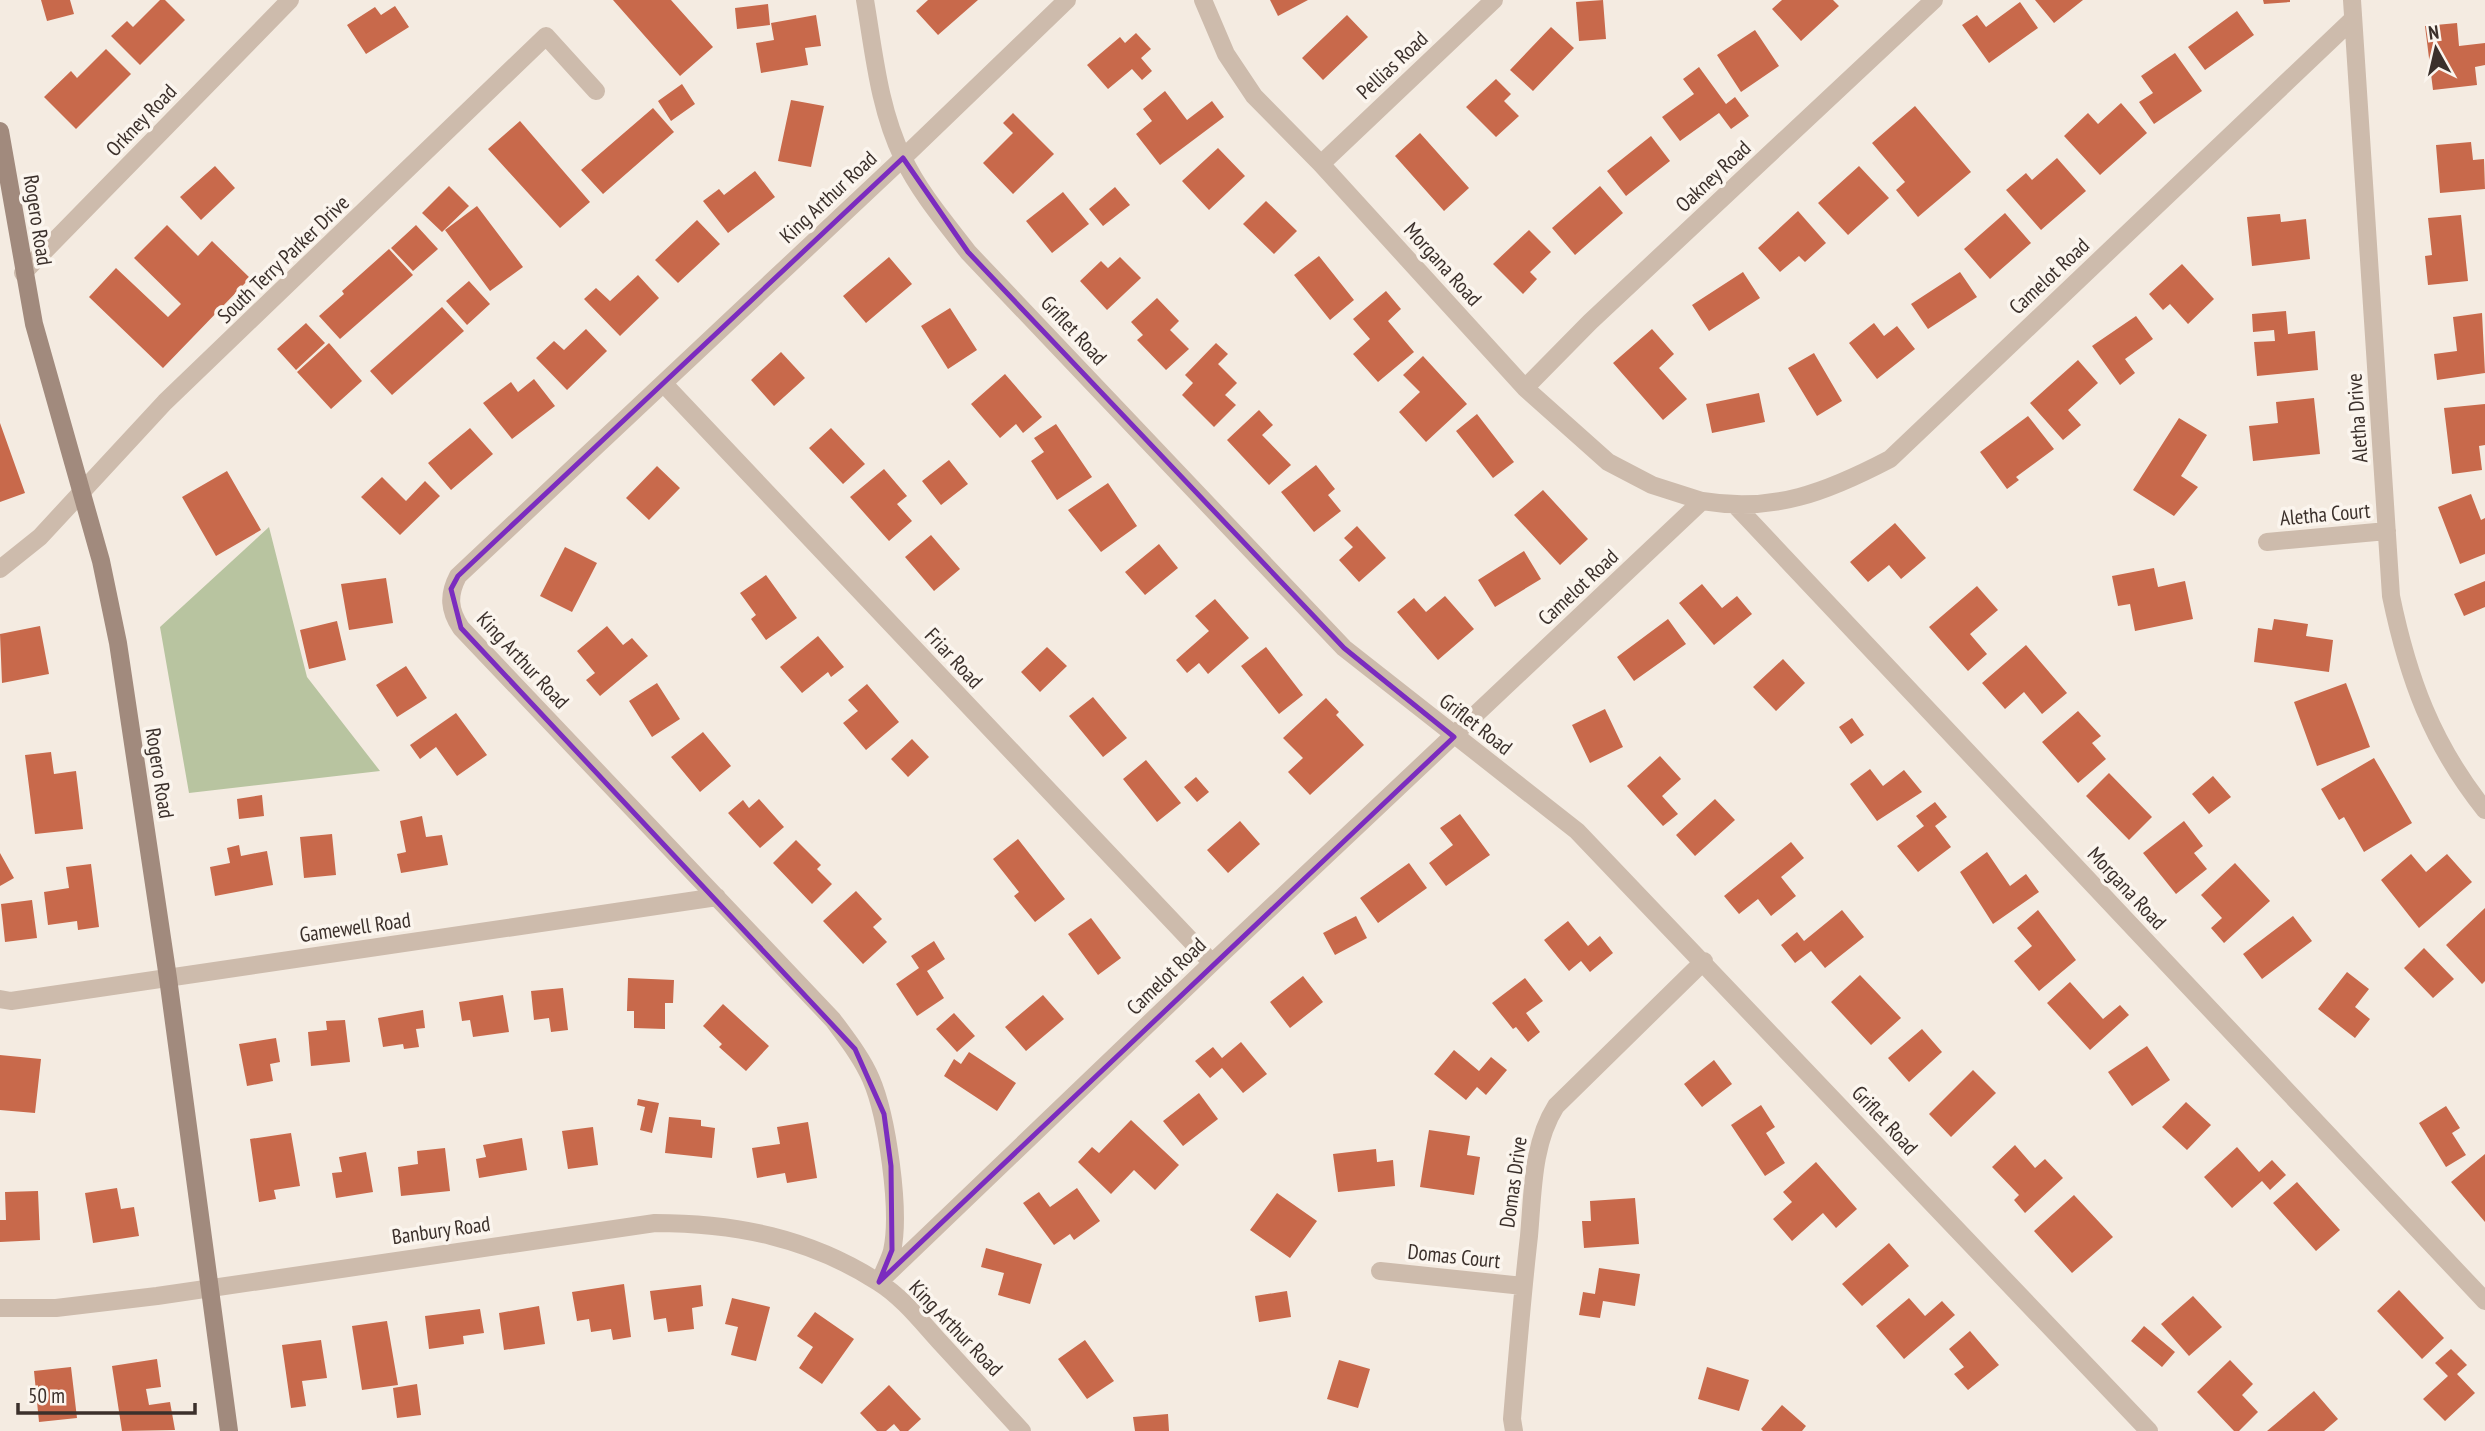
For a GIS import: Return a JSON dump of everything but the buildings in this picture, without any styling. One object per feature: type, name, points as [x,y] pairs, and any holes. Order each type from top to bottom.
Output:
[{"type":"main road","name":"Rogero Road","points":[[0,131],[34,324],[101,561],[118,643],[168,978],[229,1431]]},
{"type":"street","name":"Orkney Road","points":[[23,273],[290,0]]},
{"type":"street","name":"Griflet Road","points":[[865,0],[880,88],[903,158],[927,199],[968,252],[1344,648],[1577,831],[1704,961],[2149,1431]]},
{"type":"street","name":"King Arthur Road","points":[[1022,1431],[909,1308],[879,1282],[892,1250],[891,1166],[884,1114],[871,1078],[855,1049],[833,1020],[461,628],[451,604],[451,589],[458,576],[903,158],[1066,0]]},
{"type":"street","name":"Morgana Road","points":[[1203,0],[1226,54],[1254,96],[1321,164],[1525,387],[1608,462],[1653,485],[1702,501]]},
{"type":"street","name":"Pellias Road","points":[[1321,164],[1494,0]]},
{"type":"street","name":"Oakney Road","points":[[1525,387],[1590,322],[1934,0]]},
{"type":"street","name":"Aletha Drive","points":[[2352,0],[2391,596],[2403,651],[2418,698],[2445,752],[2485,810]]},
{"type":"street","name":"Camelot Road","points":[[879,1282],[1212,963],[1702,501],[1737,507],[1786,501],[1840,485],[1890,459],[2353,19]]},
{"type":"street","name":"South Terry Parker Drive","points":[[0,569],[40,537],[165,402],[546,36],[596,91]]},
{"type":"street","name":"Friar Road","points":[[664,384],[1212,963]]},
{"type":"street","name":"Morgana Road","points":[[1737,507],[2485,1301]]},
{"type":"street","name":"Aletha Court","points":[[2267,542],[2387,531]]},
{"type":"street","name":"Gamewell Road","points":[[0,999],[11,1001],[717,897]]},
{"type":"street","name":"Domas Drive","points":[[1514,1431],[1512,1419],[1523,1286],[1538,1150],[1545,1124],[1556,1105],[1704,961]]},
{"type":"street","name":"Banbury Road","points":[[0,1308],[56,1308],[209,1289],[655,1223],[702,1223],[752,1229],[800,1243],[879,1282]]},
{"type":"street","name":"Domas Court","points":[[1380,1271],[1523,1286]]},
{"type":"highlighted area","points":[[903,158],[968,252],[1344,648],[1454,737],[879,1282],[892,1250],[891,1166],[884,1114],[855,1049],[461,628],[451,589],[458,576]]},
{"type":"green space","points":[[269,527],[307,677],[380,771],[189,793],[160,627]]}]
